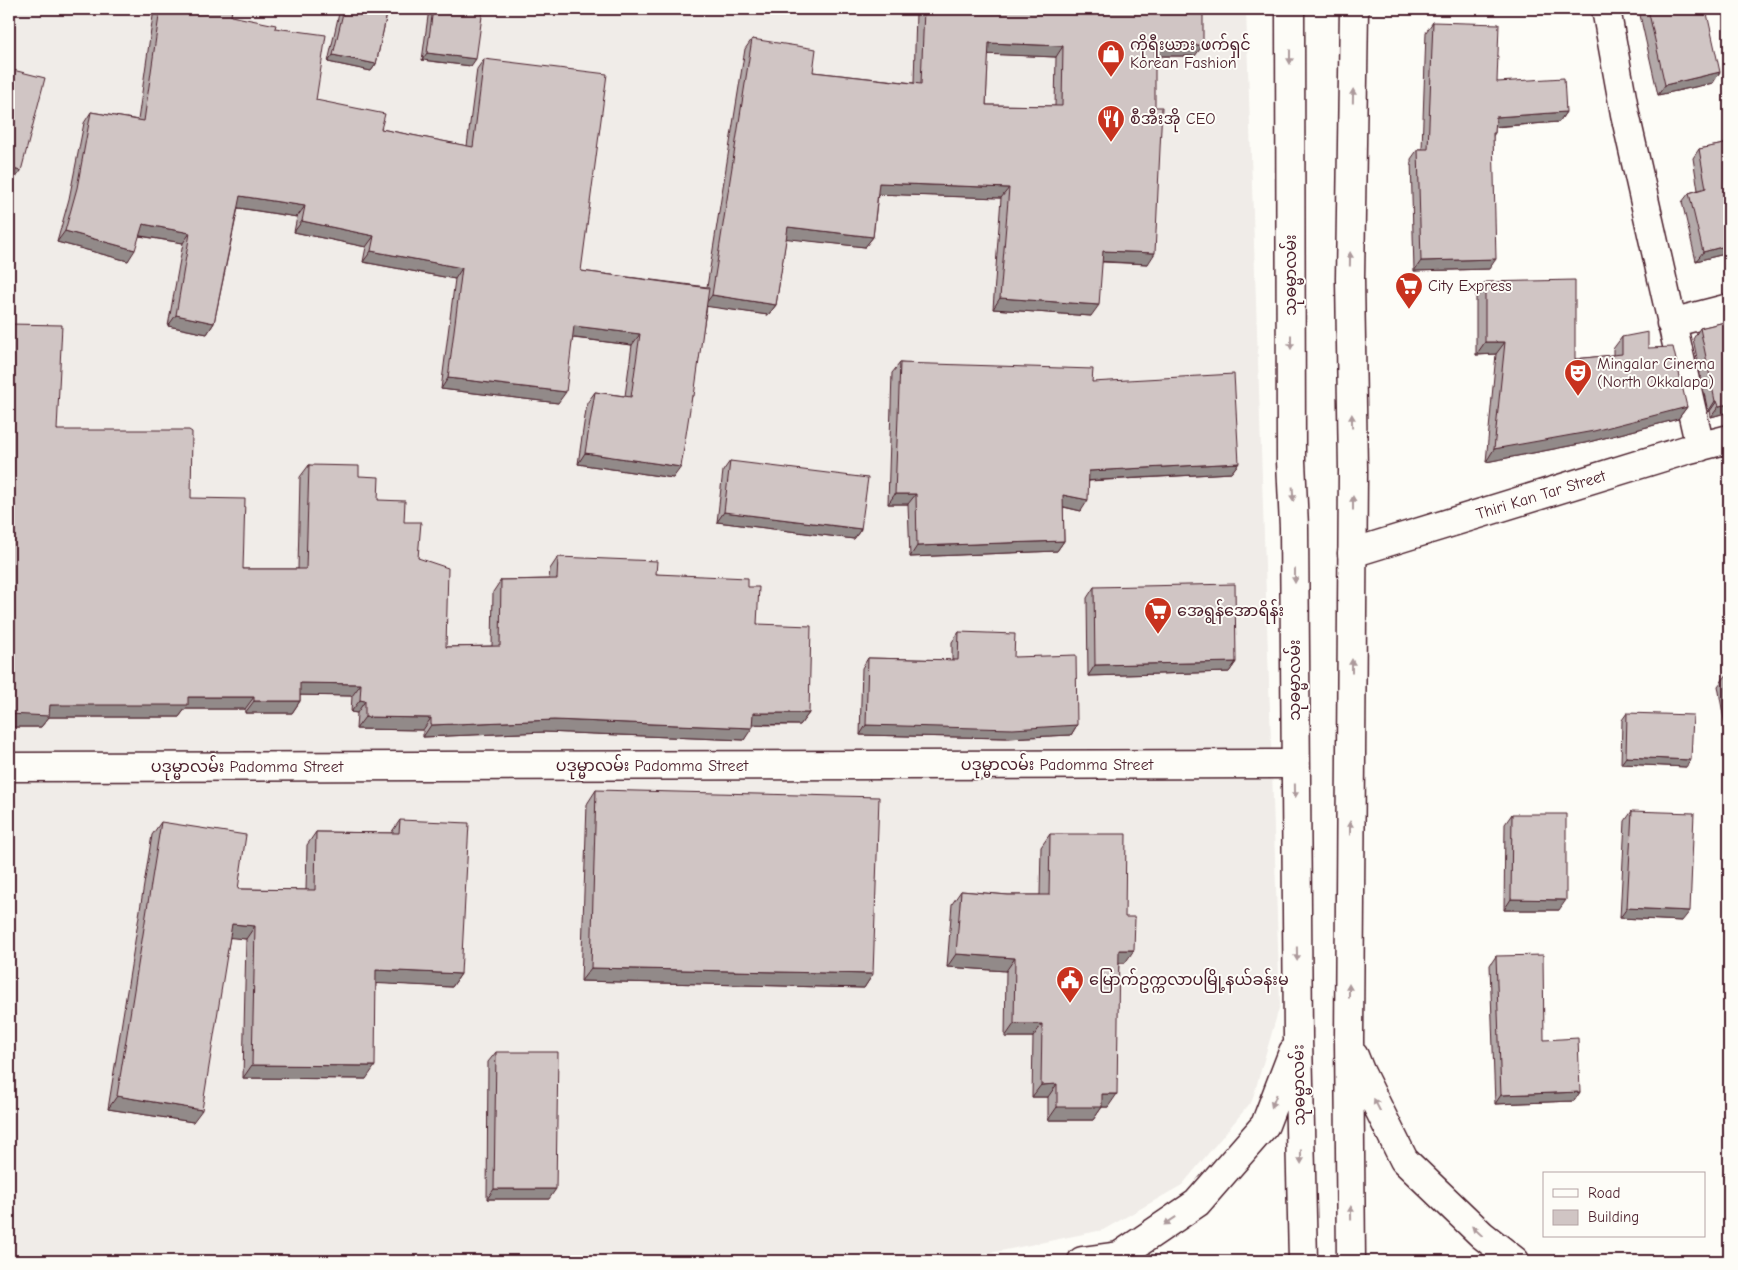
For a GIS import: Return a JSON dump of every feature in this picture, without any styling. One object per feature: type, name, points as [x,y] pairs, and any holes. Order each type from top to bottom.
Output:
[{"type":"main road","name":"သုဓမ္မာလမ်း","points":[[1290,9],[1291,461],[1294,527],[1298,1038],[1303,1261]]},
{"type":"main road","points":[[1351,1261],[1349,1039],[1353,470],[1350,279],[1354,9]]},
{"type":"main road","points":[[1606,9],[1625,114],[1700,447]]},
{"type":"main road","points":[[1671,323],[1729,308]]},
{"type":"main road","name":"Thiri Kan Tar Street","points":[[1353,544],[1729,439]]},
{"type":"main road","name":"ပဒုမ္မာလမ်း Padomma Street","points":[[9,768],[1295,764]]},
{"type":"main road","points":[[1082,1261],[1119,1256],[1197,1203],[1265,1125],[1298,1038]]},
{"type":"main road","points":[[1349,1039],[1360,1071],[1404,1160],[1482,1235],[1515,1261]]},
{"type":"shaded area","points":[[9,9],[1246,9],[1280,1005],[1252,1101],[1182,1185],[1103,1230],[961,1259],[9,1255]]},
{"type":"building","points":[[160,9],[232,9],[231,16],[276,25],[275,28],[326,35],[316,100],[385,114],[381,129],[473,147],[484,59],[607,74],[581,271],[709,288],[694,396],[692,396],[681,467],[585,453],[595,392],[631,397],[640,334],[574,326],[566,392],[448,378],[462,268],[371,251],[374,236],[302,221],[305,206],[240,196],[214,323],[176,315],[190,233],[143,224],[135,250],[65,231],[77,188],[91,112],[144,121]]},
{"type":"building","points":[[344,9],[388,9],[376,64],[333,55]]},
{"type":"building","points":[[433,9],[483,9],[476,59],[427,53]]},
{"type":"building","points":[[924,9],[1203,9],[1203,45],[1155,45],[1155,107],[1162,107],[1155,253],[1103,251],[1099,305],[1000,298],[1009,188],[879,183],[873,237],[788,227],[776,305],[712,295],[752,39],[816,49],[813,72],[921,84]],"holes":[[[989,43],[1063,46],[1062,106],[986,105]]]},
{"type":"building","points":[[1648,9],[1706,9],[1720,72],[1665,85]]},
{"type":"building","points":[[1433,22],[1499,24],[1497,82],[1564,78],[1566,112],[1496,117],[1495,133],[1493,133],[1496,259],[1421,261],[1418,149],[1428,149]]},
{"type":"building","points":[[9,69],[45,78],[21,171],[9,168]]},
{"type":"building","points":[[1729,143],[1729,245],[1703,252],[1689,193],[1706,188],[1699,149]]},
{"type":"building","points":[[1575,280],[1575,359],[1622,354],[1622,337],[1648,332],[1648,348],[1673,347],[1687,407],[1594,431],[1494,449],[1505,342],[1485,342],[1485,282]]},
{"type":"building","points":[[1729,321],[1729,404],[1719,406],[1717,401],[1715,401],[1700,328]]},
{"type":"building","points":[[9,324],[62,325],[57,430],[189,430],[192,432],[191,498],[245,499],[243,569],[306,569],[309,465],[359,466],[359,476],[379,477],[378,500],[405,501],[404,522],[421,522],[418,558],[448,568],[446,647],[500,646],[501,580],[557,579],[558,557],[657,561],[656,574],[748,578],[748,587],[759,587],[757,624],[811,626],[809,713],[753,713],[752,728],[554,720],[431,725],[431,718],[365,717],[365,701],[360,700],[361,684],[300,683],[300,701],[254,701],[254,697],[188,697],[188,705],[50,705],[49,716],[9,714]]},
{"type":"building","points":[[900,363],[1093,369],[1092,382],[1234,374],[1239,463],[1089,471],[1088,500],[1063,495],[1064,541],[917,546],[916,494],[895,494]]},
{"type":"building","points":[[730,461],[868,478],[861,529],[724,512]]},
{"type":"building","name":"အေရွန်အောရိန်း","points":[[1235,584],[1236,662],[1095,665],[1094,587]]},
{"type":"building","points":[[959,632],[1015,634],[1014,657],[1076,655],[1077,725],[1013,729],[866,725],[868,658],[958,660]]},
{"type":"building","points":[[1627,713],[1693,715],[1691,760],[1626,757]]},
{"type":"building","points":[[596,790],[879,797],[873,974],[591,968]]},
{"type":"building","points":[[1632,811],[1694,813],[1690,911],[1627,908]]},
{"type":"building","points":[[1512,814],[1566,814],[1566,900],[1511,899]]},
{"type":"building","points":[[400,820],[469,823],[461,974],[376,970],[375,1066],[252,1065],[255,926],[232,924],[202,1110],[117,1096],[161,822],[246,835],[238,889],[315,890],[316,832],[399,833]]},
{"type":"building","points":[[1050,834],[1126,834],[1125,917],[1135,917],[1134,950],[1119,950],[1117,1094],[1102,1094],[1102,1107],[1057,1107],[1057,1084],[1041,1085],[1042,1024],[1014,1024],[1015,958],[956,954],[961,891],[1008,895],[1049,895]]},
{"type":"building","points":[[1543,955],[1544,1040],[1578,1038],[1580,1092],[1501,1095],[1496,956]]},
{"type":"building","points":[[496,1052],[558,1052],[556,1189],[494,1189]]},
{"type":"place","name":"ကိုရီးယား ဖက်ရှင် Korean Fashion","points":[[1111,78]]},
{"type":"place","name":"စီအီးအို CEO","points":[[1111,143]]},
{"type":"place","name":"City Express","points":[[1409,310]]},
{"type":"place","name":"Mingalar Cinema (North Okkalapa)","points":[[1578,397]]},
{"type":"place","name":"အေရွန်အောရိန်း","points":[[1158,635]]},
{"type":"place","name":"မြောက်ဥက္ကလာပမြို့နယ်ခန်းမ","points":[[1070,1004]]}]
